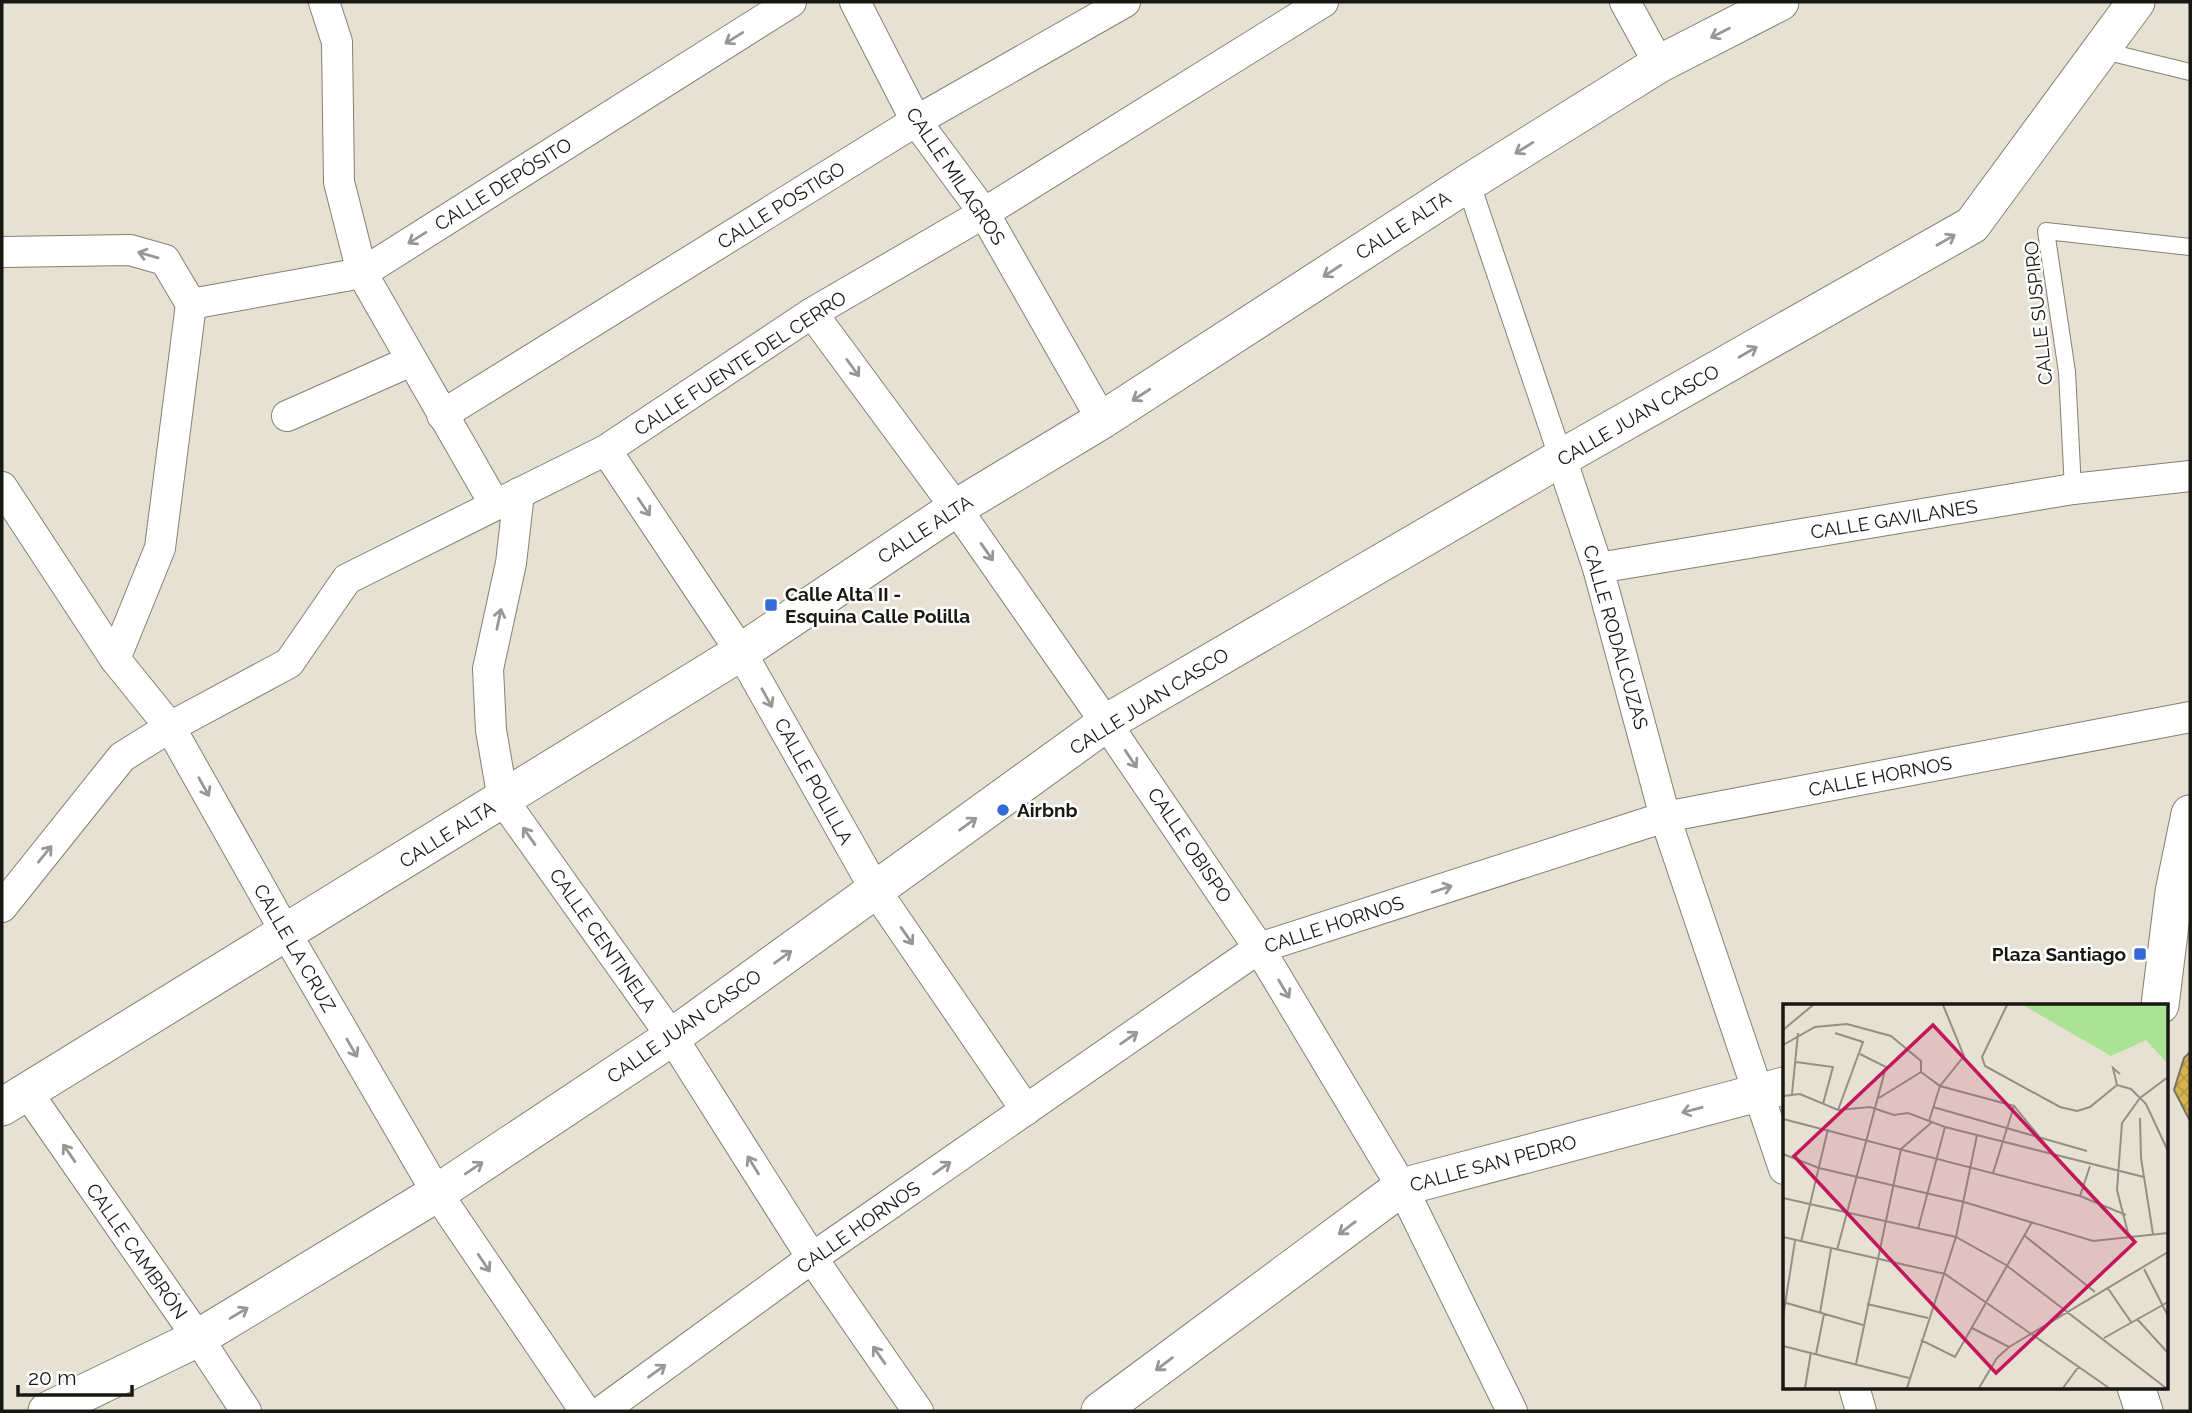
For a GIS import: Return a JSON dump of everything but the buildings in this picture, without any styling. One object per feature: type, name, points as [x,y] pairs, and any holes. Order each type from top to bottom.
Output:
[{"type":"street","points":[[324,2],[337,42],[339,182],[362,273],[442,415],[507,499]]},
{"type":"street","name":"CALLE DEPÓSITO","points":[[191,304],[362,273],[792,2]]},
{"type":"street","name":"CALLE MILAGROS","points":[[855,2],[916,121],[984,213],[1102,420]]},
{"type":"street","name":"CALLE POSTIGO","points":[[442,415],[916,121],[1125,2]]},
{"type":"street","points":[[1308,2],[1323,2]]},
{"type":"street","name":"CALLE FUENTE DEL CERRO","points":[[2,907],[122,757],[170,727],[289,663],[347,579],[606,450],[812,313],[984,213],[1323,2]]},
{"type":"street","points":[[1625,2],[1659,64]]},
{"type":"street","name":"CALLE ALTA","points":[[14,1100],[741,652],[956,508],[1102,420],[1468,183],[1659,64],[1780,2]]},
{"type":"street","name":"CALLE JUAN CASCO","points":[[47,1411],[198,1338],[437,1193],[672,1037],[1106,723],[1561,458],[1972,225],[2131,4]]},
{"type":"street","name":"CALLE RODALCUZAS","points":[[1468,183],[1598,568],[1665,817],[1771,1089],[1783,1163]]},
{"type":"street","points":[[2,252],[130,250],[165,260],[191,304],[160,548],[115,660]]},
{"type":"street","name":"CALLE OBISPO","points":[[812,313],[956,508],[1259,948],[1402,1187],[1512,1411]]},
{"type":"street","points":[[287,416],[411,361]]},
{"type":"street","name":"CALLE POLILLA","points":[[606,450],[741,652],[876,891],[1026,1110]]},
{"type":"street","name":"CALLE GAVILANES","points":[[1598,568],[2073,489],[2190,476]]},
{"type":"street","name":"CALLE LA CRUZ","points":[[2,487],[115,660],[170,727],[285,933],[437,1193],[585,1411]]},
{"type":"street","name":"CALLE CENTINELA","points":[[507,499],[511,564],[488,669],[491,730],[503,800],[672,1037],[812,1258],[918,1411]]},
{"type":"street","name":"CALLE HORNOS","points":[[602,1411],[812,1258],[1259,948],[1665,817],[2190,717]]},
{"type":"street","points":[[2162,1001],[2174,892],[2190,814]]},
{"type":"street","points":[[2190,874],[2186,875],[2181,918],[2185,937],[2190,944]]},
{"type":"street","name":"CALLE SAN PEDRO","points":[[1100,1411],[1402,1187],[1771,1089]]},
{"type":"street","name":"CALLE CAMBRÓN","points":[[14,1100],[198,1338],[246,1411]]},
{"type":"street","points":[[1854,1388],[1861,1411]]},
{"type":"street","points":[[2136,1388],[2144,1411]]},
{"type":"lane","points":[[2100,50],[2190,72]]},
{"type":"lane","name":"CALLE SUSPIRO","points":[[2073,489],[2067,372],[2046,231],[2190,247]]},
{"type":"place","name":"Calle Alta II - Esquina Calle Polilla","points":[[771,605]]},
{"type":"place","name":"Airbnb","points":[[1003,810]]},
{"type":"place","name":"Plaza Santiago","points":[[2140,954]]}]
